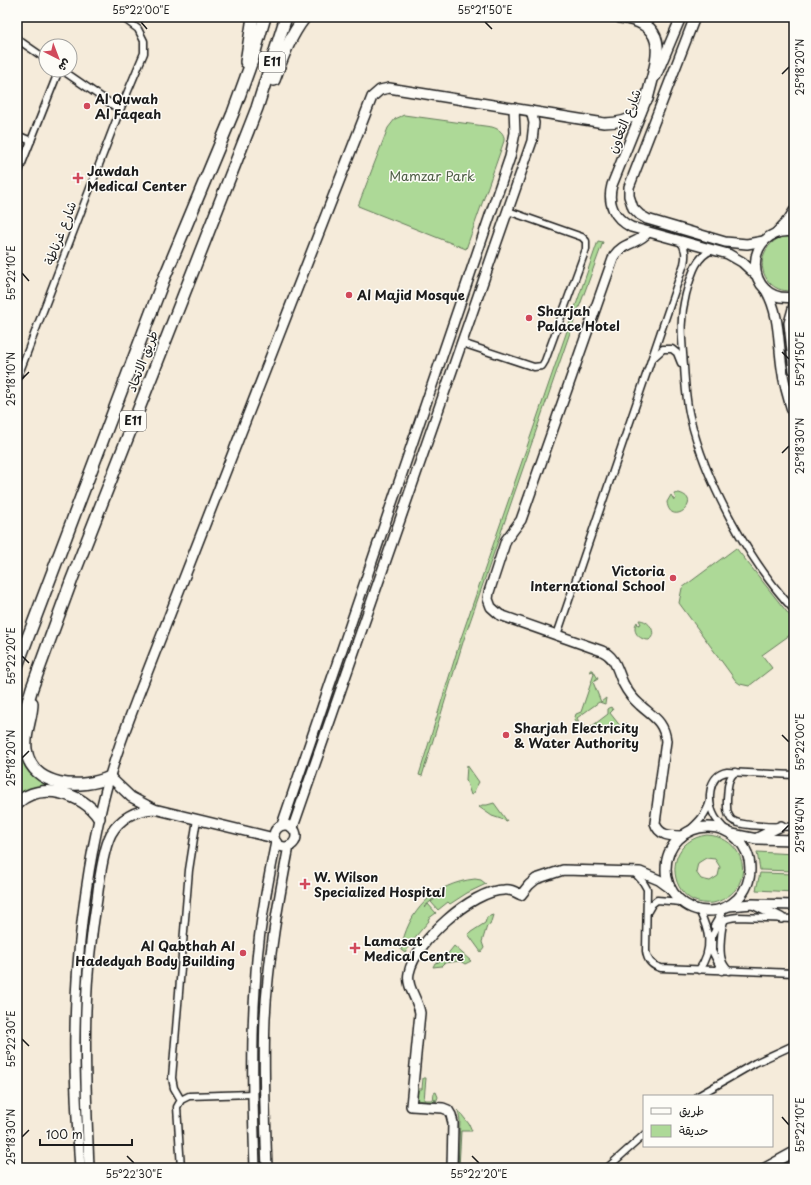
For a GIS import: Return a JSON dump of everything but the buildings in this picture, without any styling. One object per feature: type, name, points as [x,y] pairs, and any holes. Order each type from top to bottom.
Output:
[{"type":"highway","points":[[240,93],[254,17]]},
{"type":"highway","name":"طريق الاتحاد","points":[[17,666],[163,281],[233,113],[253,58],[265,17]]},
{"type":"highway","name":"طريق الاتحاد","points":[[17,738],[32,688],[93,524],[257,108],[286,17]]},
{"type":"highway","points":[[257,108],[267,96],[287,45],[305,17]]},
{"type":"highway","points":[[620,17],[643,23],[649,27],[656,40],[657,54],[647,99]]},
{"type":"highway","points":[[32,688],[32,712],[26,742],[27,753],[34,767],[46,778],[72,784],[91,784],[110,777]]},
{"type":"highway","points":[[17,803],[25,797],[36,793],[68,795],[81,800],[91,808],[99,818]]},
{"type":"street","name":"شارع غرناطة","points":[[17,379],[120,110],[144,54],[144,41],[138,29],[122,17]]},
{"type":"street","name":"شارع التعاون","points":[[682,17],[641,112],[612,185],[610,196],[613,210],[624,223],[634,228],[728,254],[747,266],[756,276],[760,284],[766,290],[776,313],[782,369],[794,416]]},
{"type":"street","points":[[695,17],[629,187],[631,204],[640,215],[651,220],[725,242],[747,244],[764,241]]},
{"type":"street","points":[[17,39],[38,53]]},
{"type":"street","points":[[17,176],[57,78]]},
{"type":"street","points":[[72,78],[120,110]]},
{"type":"street","points":[[80,1168],[76,1093],[76,1002],[83,918],[99,818],[110,777],[127,724],[372,97],[380,90],[389,88],[610,123],[627,120],[641,112]]},
{"type":"street","points":[[282,825],[510,157],[515,133],[514,108]]},
{"type":"street","points":[[292,827],[532,141],[534,129],[531,111]]},
{"type":"street","points":[[17,135],[31,141]]},
{"type":"street","points":[[462,343],[534,367],[540,367],[543,365],[586,249],[586,242],[580,236],[508,211]]},
{"type":"street","points":[[775,234],[789,219],[794,211]]},
{"type":"street","points":[[634,228],[640,215]]},
{"type":"street","points":[[756,276],[754,263],[759,248],[764,241],[775,234],[784,231],[794,232]]},
{"type":"street","points":[[648,232],[645,236],[621,248],[614,256],[521,520],[506,540],[488,599],[491,607],[500,615],[602,651],[609,655],[615,663],[623,684],[633,698],[661,724],[664,729],[666,741],[655,823],[657,829],[663,834],[684,834],[704,827],[716,828],[729,833],[757,838],[794,840]]},
{"type":"street","points":[[557,635],[685,259],[685,249],[680,241]]},
{"type":"street","points":[[713,250],[701,257],[692,276],[681,322],[681,340],[688,406],[694,431],[715,487],[730,518],[769,579],[794,610]]},
{"type":"street","points":[[766,290],[780,297],[794,297]]},
{"type":"street","points":[[794,304],[789,323],[794,370]]},
{"type":"street","points":[[659,338],[679,356],[684,372]]},
{"type":"street","points":[[650,361],[658,352],[678,344],[681,340]]},
{"type":"street","points":[[699,970],[710,946],[715,923],[726,907],[741,894],[747,884],[750,871],[749,859],[744,847],[715,817],[711,798],[711,785],[715,777],[724,772],[794,775]]},
{"type":"street","points":[[734,772],[728,785],[727,808],[730,818],[742,825],[794,827]]},
{"type":"street","points":[[110,777],[131,797],[154,809],[275,840],[282,846],[289,846],[294,843],[296,833],[289,825],[282,825],[276,829],[275,840],[261,923],[254,991],[253,1094],[255,1168]]},
{"type":"street","points":[[670,888],[666,877],[667,859],[671,848],[704,816],[711,798]]},
{"type":"street","points":[[89,1168],[86,1011],[89,961],[98,889],[107,845],[114,829],[132,814],[142,810],[154,809]]},
{"type":"street","points":[[181,1100],[174,1088],[173,1070],[190,870],[197,820]]},
{"type":"street","points":[[757,838],[781,826]]},
{"type":"street","points":[[267,1168],[264,1075],[265,1017],[275,920],[289,846]]},
{"type":"street","points":[[452,1168],[452,1115],[448,1110],[443,1108],[411,1106],[420,1013],[408,976],[410,969],[427,940],[445,921],[460,909],[486,895],[504,890],[514,891],[521,895],[529,884],[536,879],[563,870],[633,872],[653,876],[670,888],[682,902],[699,910],[714,910],[753,904],[794,905]]},
{"type":"street","points":[[633,872],[644,882],[647,889],[646,951],[650,963],[661,968],[794,973]]},
{"type":"street","points":[[646,914],[652,904],[657,900],[682,902]]},
{"type":"street","points":[[753,904],[781,918]]},
{"type":"street","points":[[699,910],[707,928],[713,954],[725,971]]},
{"type":"street","points":[[712,937],[718,924],[725,919],[738,916],[794,919]]},
{"type":"street","points":[[725,919],[722,924],[721,954],[725,971]]},
{"type":"street","points":[[254,991],[260,995],[261,1010],[265,1017]]},
{"type":"street","points":[[700,1095],[755,1063],[794,1045]]},
{"type":"street","points":[[181,1168],[177,1107],[181,1100],[189,1096],[253,1094]]},
{"type":"street","points":[[607,1168],[643,1136]]},
{"type":"street","points":[[765,1168],[794,1152]]},
{"type":"street","points":[[790,1168],[794,1166]]},
{"type":"green space","name":"Mamzar Park","points":[[404,115],[492,127],[499,130],[504,136],[504,141],[466,249],[358,206],[388,128],[395,119]]},
{"type":"green space","points":[[783,236],[794,236],[794,290],[783,290],[774,287],[763,272],[762,262],[765,252],[772,243]]},
{"type":"green space","points":[[598,241],[603,242],[573,324],[464,639],[422,776],[419,775],[461,638]]},
{"type":"green space","points":[[679,493],[686,497],[689,501],[684,510],[679,513],[674,513],[669,510],[667,502],[671,495],[674,500],[676,499],[674,494]]},
{"type":"green space","points":[[736,548],[794,621],[794,632],[762,655],[772,668],[749,686],[740,684],[736,681],[679,603],[682,588]]},
{"type":"green space","points":[[639,620],[646,622],[651,627],[653,634],[649,640],[639,637],[636,632],[635,625],[637,622],[638,625],[641,624]]},
{"type":"green space","points":[[590,670],[593,670],[598,679],[593,682],[601,702],[606,698],[605,704],[599,702],[577,718],[579,722],[575,722],[574,720],[576,714],[581,712],[594,674],[593,671],[590,672]]},
{"type":"green space","points":[[611,707],[613,710],[610,713],[621,727],[626,723],[633,731],[631,734],[630,733],[632,730],[630,728],[592,727],[589,732],[582,731],[580,729],[584,726],[587,730],[608,714],[608,709]]},
{"type":"green space","points":[[22,749],[45,782],[44,787],[30,790],[17,797],[17,767]]},
{"type":"green space","points":[[467,765],[479,782],[474,793],[471,795],[466,780]]},
{"type":"green space","points":[[494,803],[507,821],[492,816],[479,807]]},
{"type":"green space","points":[[707,835],[717,837],[726,840],[738,853],[742,862],[743,871],[741,880],[736,889],[723,900],[713,903],[698,902],[686,896],[679,886],[675,874],[676,861],[681,849],[692,840]],"holes":[[[706,858],[715,859],[720,867],[718,876],[710,881],[701,879],[696,872],[698,863]]]},
{"type":"green space","points":[[757,852],[794,854],[794,871],[760,870]]},
{"type":"green space","points":[[760,873],[794,874],[794,892],[756,890]]},
{"type":"green space","points":[[475,879],[481,880],[486,884],[467,893],[450,904],[448,902],[438,910],[431,902],[439,896],[438,895],[424,907],[425,908],[428,904],[436,913],[428,919],[429,921],[416,936],[405,953],[401,950],[409,923],[425,901],[447,886]]},
{"type":"green space","points":[[493,915],[490,925],[487,926],[482,942],[484,948],[481,952],[468,934],[485,923],[487,917]]},
{"type":"green space","points":[[454,946],[471,961],[465,964],[460,961],[445,963],[442,966],[433,967],[435,963],[442,961]]},
{"type":"green space","points":[[423,1078],[426,1078],[424,1100],[433,1100],[434,1093],[436,1092],[438,1097],[436,1102],[435,1099],[434,1102],[417,1100],[418,1089],[422,1089]]},
{"type":"green space","points":[[458,1110],[469,1124],[472,1131],[461,1131],[459,1168],[460,1121]]},
{"type":"place","name":"Al Quwah Al Faqeah","points":[[87,106]]},
{"type":"place","name":"Jawdah Medical Center","points":[[78,178]]},
{"type":"place","name":"Al Majid Mosque","points":[[349,295]]},
{"type":"place","name":"Sharjah Palace Hotel","points":[[529,318]]},
{"type":"place","name":"Victoria International School","points":[[673,578]]},
{"type":"place","name":"Sharjah Electricity & Water Authority","points":[[506,735]]},
{"type":"place","name":"W. Wilson Specialized Hospital","points":[[305,884]]},
{"type":"place","name":"Lamasat Medical Centre","points":[[355,948]]},
{"type":"place","name":"Al Qabthah Al Hadedyah Body Building","points":[[243,953]]}]
